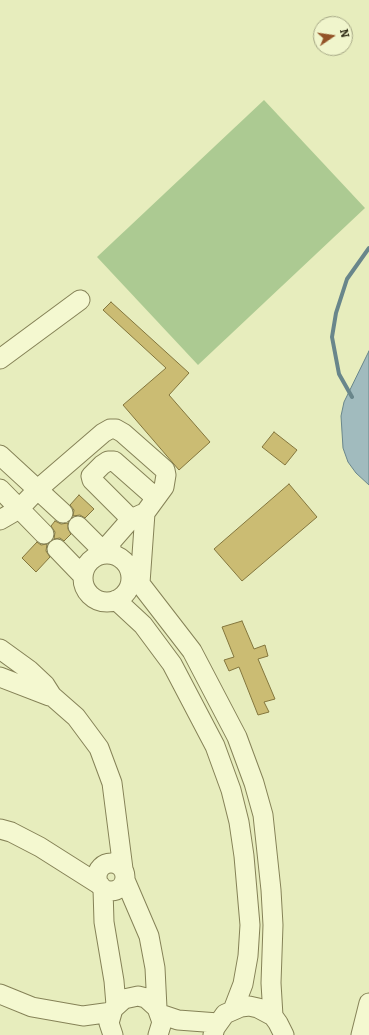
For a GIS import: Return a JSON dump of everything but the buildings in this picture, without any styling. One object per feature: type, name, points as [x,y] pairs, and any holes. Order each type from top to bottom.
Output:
[{"type":"street","points":[[0,359],[80,300]]},
{"type":"street","points":[[0,520],[20,509],[38,489],[103,433],[110,429],[123,433],[165,470],[167,480],[156,498],[110,543],[109,553]]},
{"type":"street","points":[[0,455],[63,513]]},
{"type":"street","points":[[138,516],[92,480],[92,476],[102,465],[108,461],[114,461],[156,498]]},
{"type":"street","points":[[0,489],[44,534]]},
{"type":"street","points":[[136,577],[138,516]]},
{"type":"street","points":[[78,526],[109,553],[124,560],[192,651],[237,737],[254,783],[263,815],[274,924],[271,983],[273,1016]]},
{"type":"street","points":[[57,549],[83,576]]},
{"type":"street","points":[[109,553],[92,558],[84,569],[83,576],[86,590],[96,599],[103,602],[116,600],[128,592],[132,579],[136,577]]},
{"type":"street","points":[[116,600],[143,625],[172,664],[215,746],[231,790],[244,856],[250,925],[248,956],[243,984],[233,1010]]},
{"type":"street","points":[[0,649],[29,670],[45,685],[52,696],[76,716],[99,748],[112,783],[117,824],[104,922],[114,981],[114,1009],[109,1023],[112,1033]]},
{"type":"street","points":[[0,677],[52,696]]},
{"type":"street","points":[[0,829],[11,832],[40,847],[74,870],[110,876],[149,936],[155,968],[161,1029],[158,1035]]},
{"type":"street","points":[[0,994],[32,1007],[83,1016],[112,1033]]},
{"type":"street","points":[[83,1016],[114,1009],[124,999],[138,996],[146,998],[159,1011],[185,1021],[216,1029],[225,1014],[241,1007],[254,1007],[266,1011],[273,1016],[285,1035]]},
{"type":"street","points":[[361,1035],[369,1003]]},
{"type":"street","points":[[0,1008],[19,1009],[32,1007]]},
{"type":"green space","points":[[264,100],[365,208],[198,365],[97,257]]},
{"type":"water","points":[[369,351],[369,485],[356,473],[348,462],[343,448],[341,416],[344,402]]},
{"type":"waterway","points":[[352,397],[339,374],[332,337],[336,313],[347,279],[369,248]]}]
